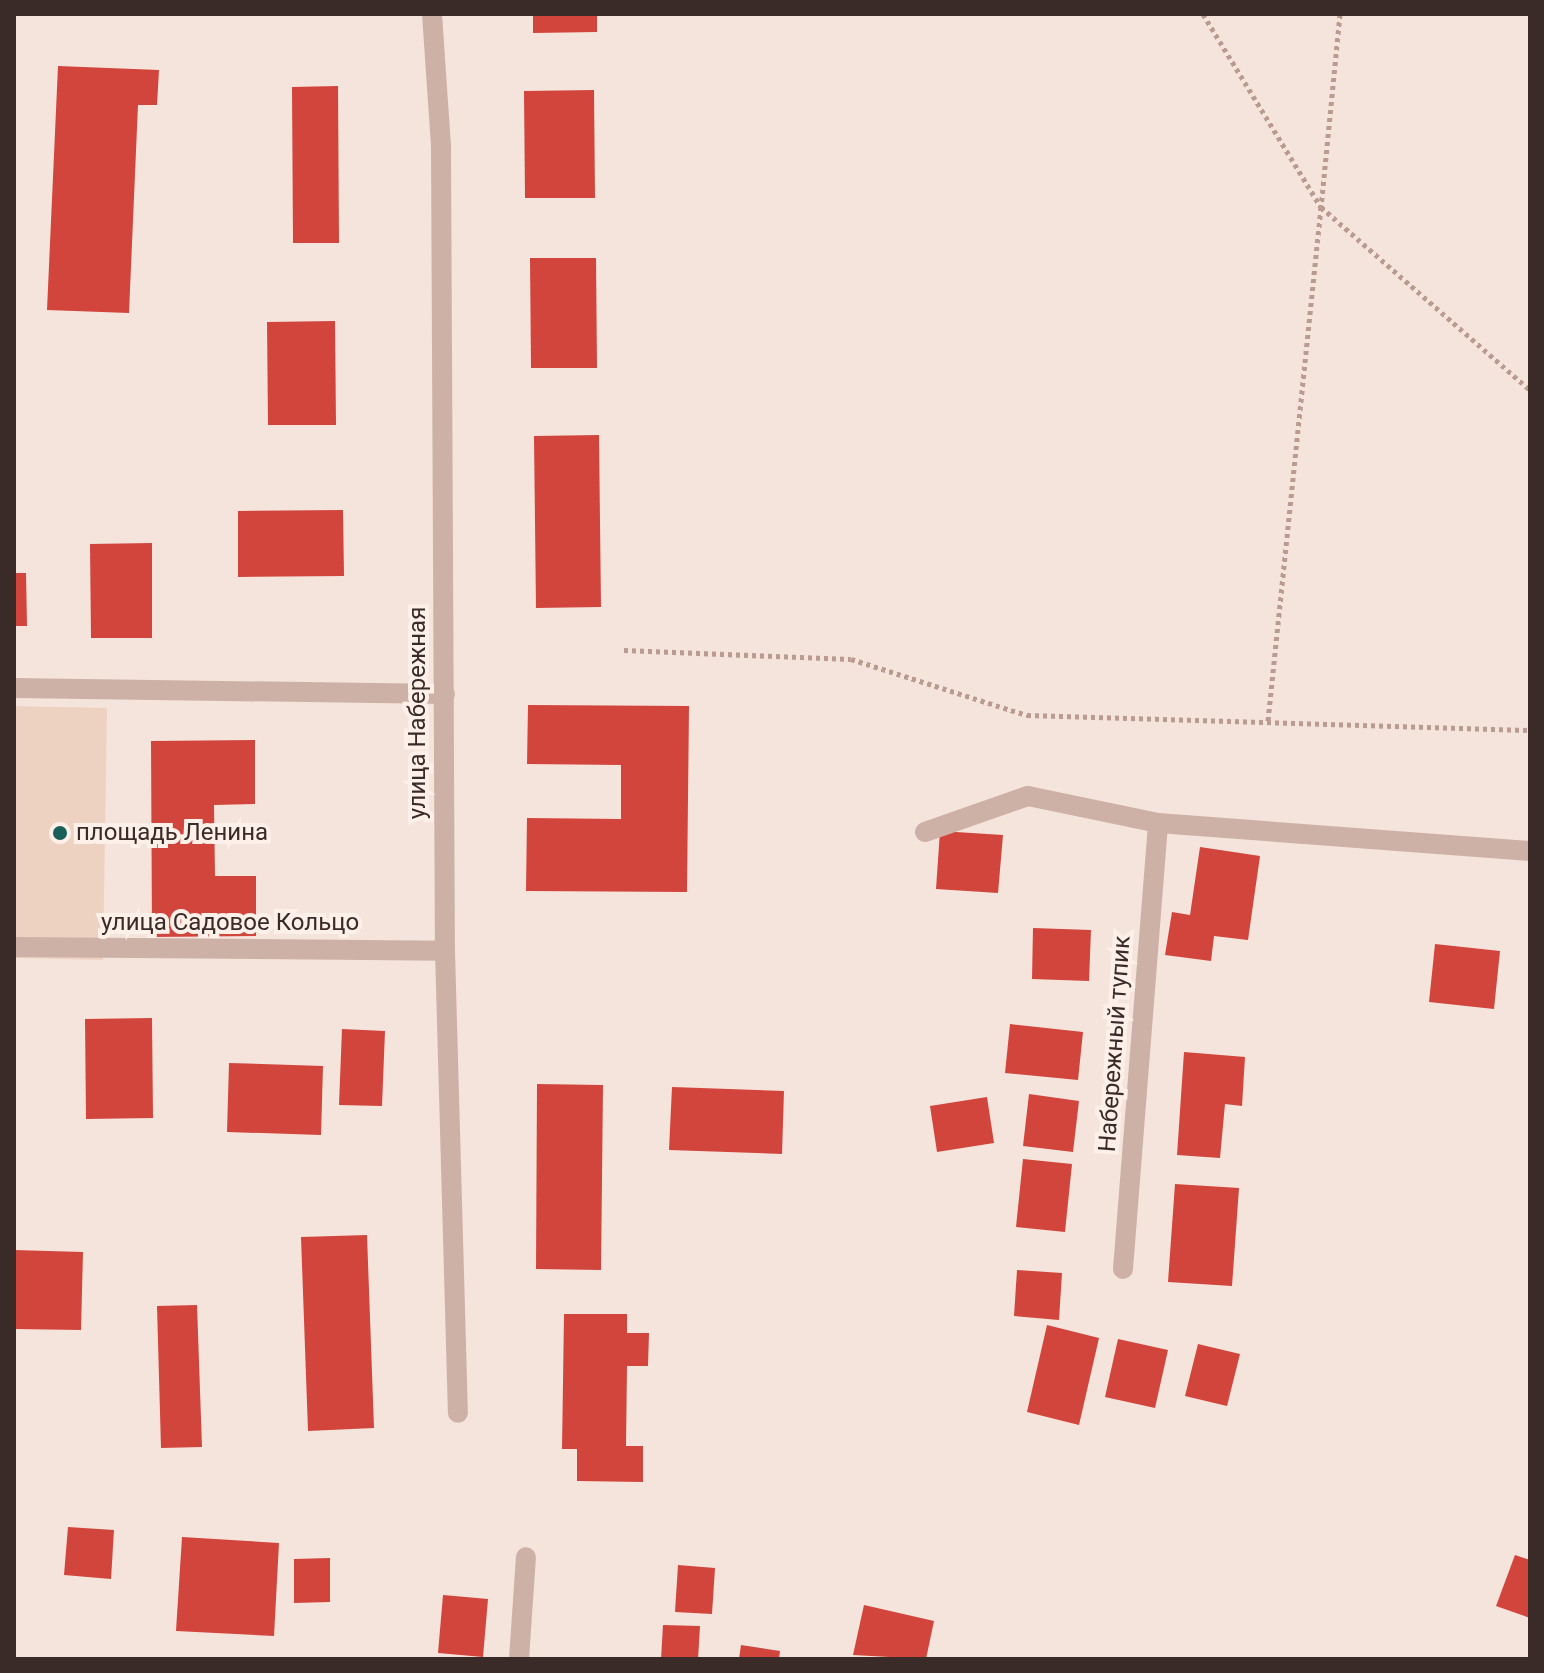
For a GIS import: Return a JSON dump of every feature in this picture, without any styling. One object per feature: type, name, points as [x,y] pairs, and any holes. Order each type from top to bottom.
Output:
[{"type":"street","name":"улица Набережная","points":[[432,14],[441,146],[445,951],[458,1413]]},
{"type":"street","points":[[14,688],[445,694]]},
{"type":"street","points":[[925,832],[1028,796],[1158,823],[1530,851]]},
{"type":"street","name":"Набережный тупик","points":[[1123,1269],[1158,823]]},
{"type":"street","name":"улица Садовое Кольцо","points":[[14,947],[445,951]]},
{"type":"street","points":[[519,1659],[526,1557]]},
{"type":"path","points":[[1203,14],[1321,207],[1530,390]]},
{"type":"path","points":[[1268,721],[1340,14]]},
{"type":"path","points":[[624,650],[851,659],[1027,715],[1530,730]]},
{"type":"shaded area","name":"площадь Ленина","points":[[14,706],[107,708],[103,960],[14,958]]},
{"type":"building","points":[[533,14],[597,14],[597,32],[533,33]]},
{"type":"building","points":[[58,66],[159,70],[157,105],[138,105],[129,313],[47,310]]},
{"type":"building","points":[[338,86],[339,243],[293,243],[292,87]]},
{"type":"building","points":[[594,90],[595,198],[525,198],[524,91]]},
{"type":"building","points":[[530,258],[596,258],[597,368],[531,368]]},
{"type":"building","points":[[335,321],[336,425],[268,425],[267,322]]},
{"type":"building","points":[[599,435],[601,607],[536,608],[534,436]]},
{"type":"building","points":[[343,510],[344,576],[238,577],[238,511]]},
{"type":"building","points":[[152,543],[152,638],[91,638],[90,544]]},
{"type":"building","points":[[14,573],[26,573],[27,626],[14,626]]},
{"type":"building","points":[[528,705],[689,706],[687,892],[526,891],[527,818],[621,819],[621,765],[527,764]]},
{"type":"building","points":[[255,740],[255,804],[214,805],[215,876],[256,876],[256,936],[152,937],[151,741]]},
{"type":"building","points":[[940,831],[1003,835],[998,893],[936,889]]},
{"type":"building","points":[[1200,847],[1260,856],[1248,940],[1214,936],[1211,961],[1165,955],[1172,912],[1190,915]]},
{"type":"building","points":[[1033,928],[1091,930],[1089,981],[1032,979]]},
{"type":"building","points":[[1435,944],[1500,951],[1494,1009],[1429,1002]]},
{"type":"building","points":[[152,1018],[153,1118],[86,1119],[85,1019]]},
{"type":"building","points":[[1010,1024],[1083,1032],[1078,1080],[1005,1073]]},
{"type":"building","points":[[342,1029],[385,1031],[382,1106],[339,1105]]},
{"type":"building","points":[[1184,1052],[1245,1057],[1242,1106],[1225,1104],[1220,1158],[1177,1155]]},
{"type":"building","points":[[229,1063],[323,1066],[321,1135],[227,1132]]},
{"type":"building","points":[[537,1084],[603,1085],[601,1270],[536,1269]]},
{"type":"building","points":[[672,1087],[784,1091],[782,1154],[669,1150]]},
{"type":"building","points":[[1029,1094],[1079,1101],[1073,1152],[1023,1146]]},
{"type":"building","points":[[987,1097],[994,1143],[937,1152],[930,1106]]},
{"type":"building","points":[[1023,1159],[1072,1164],[1065,1232],[1016,1227]]},
{"type":"building","points":[[1175,1184],[1239,1188],[1232,1286],[1168,1282]]},
{"type":"building","points":[[367,1235],[374,1428],[308,1431],[301,1237]]},
{"type":"building","points":[[14,1250],[83,1252],[81,1330],[14,1329]]},
{"type":"building","points":[[1017,1270],[1062,1273],[1059,1320],[1014,1316]]},
{"type":"building","points":[[197,1305],[202,1447],[161,1448],[157,1306]]},
{"type":"building","points":[[564,1314],[627,1314],[627,1333],[649,1333],[648,1366],[627,1366],[626,1446],[643,1446],[643,1482],[577,1481],[577,1449],[562,1449]]},
{"type":"building","points":[[1047,1325],[1099,1338],[1079,1425],[1027,1412]]},
{"type":"building","points":[[1118,1339],[1168,1350],[1155,1408],[1105,1397]]},
{"type":"building","points":[[1198,1344],[1240,1354],[1227,1406],[1185,1396]]},
{"type":"building","points":[[68,1527],[114,1530],[111,1579],[64,1575]]},
{"type":"building","points":[[182,1537],[279,1543],[274,1636],[176,1631]]},
{"type":"building","points":[[1515,1555],[1530,1560],[1530,1618],[1496,1606]]},
{"type":"building","points":[[330,1558],[330,1602],[294,1603],[294,1559]]},
{"type":"building","points":[[678,1565],[715,1568],[712,1614],[675,1612]]},
{"type":"building","points":[[443,1595],[488,1599],[483,1657],[438,1653]]},
{"type":"building","points":[[864,1605],[934,1621],[926,1659],[853,1655]]},
{"type":"building","points":[[663,1625],[700,1626],[698,1659],[661,1659]]},
{"type":"building","points":[[741,1645],[780,1651],[779,1659],[739,1659]]},
{"type":"place","name":"площадь Ленина","points":[[60,833]]}]
